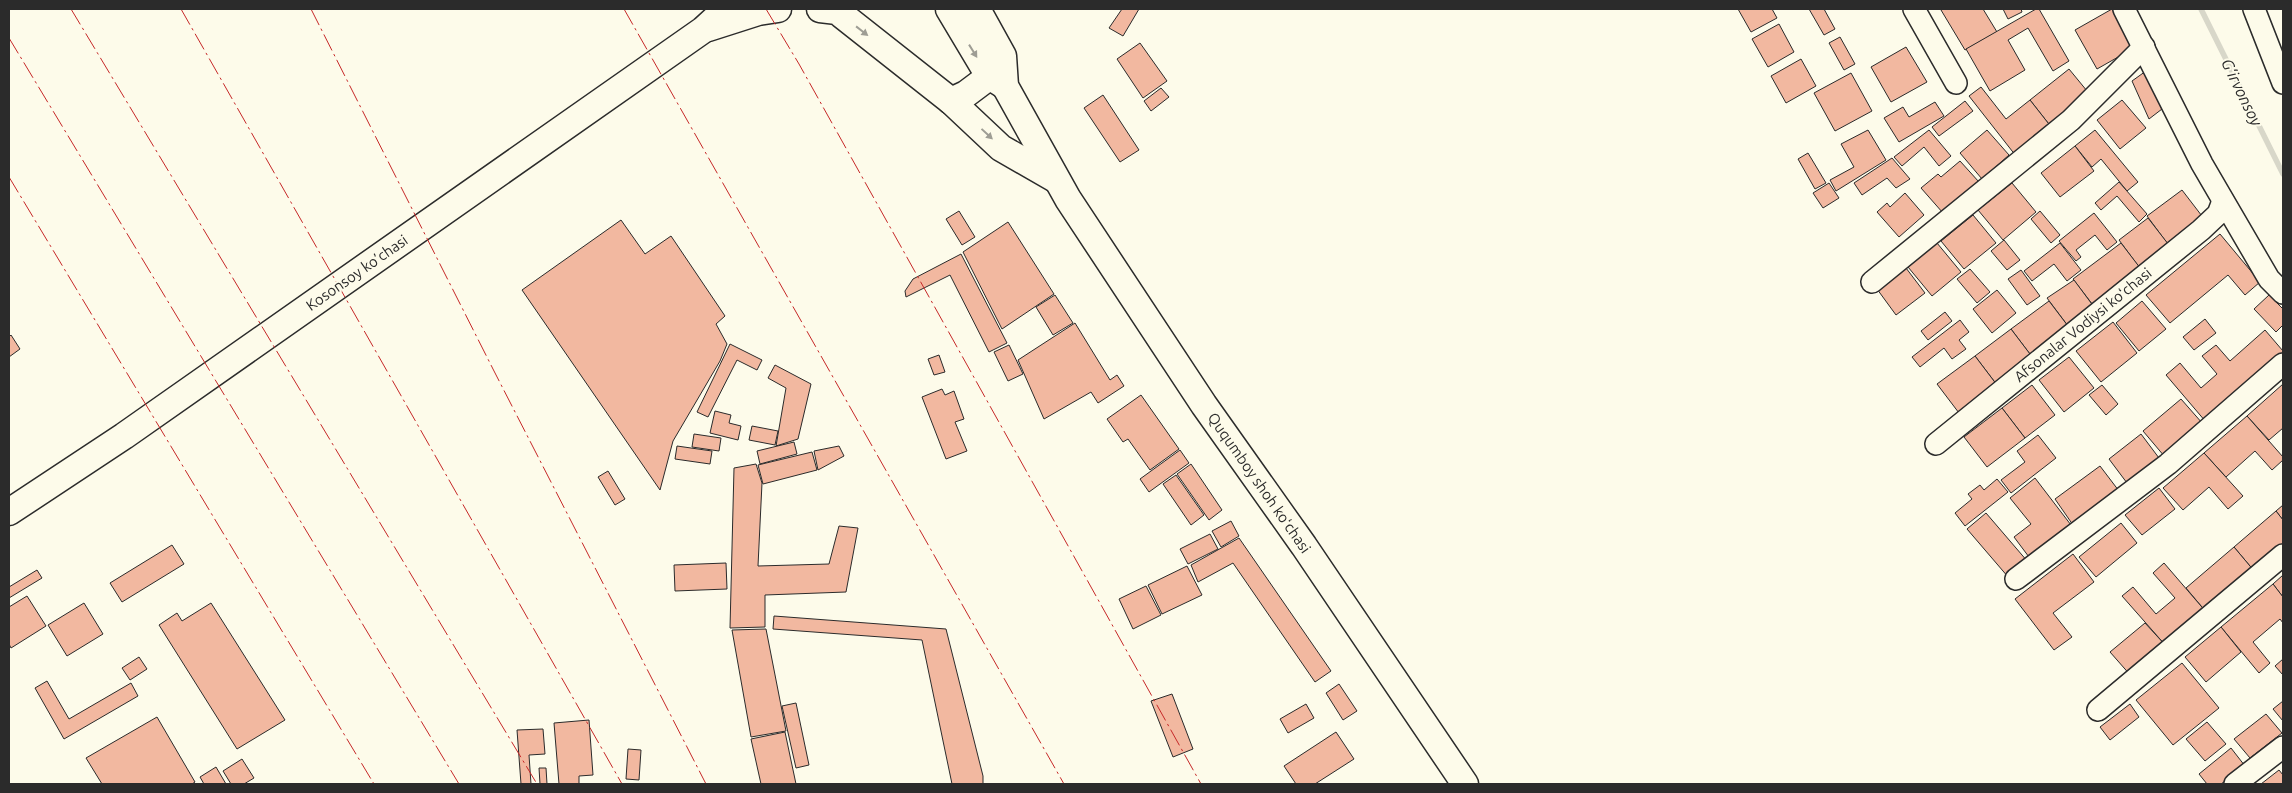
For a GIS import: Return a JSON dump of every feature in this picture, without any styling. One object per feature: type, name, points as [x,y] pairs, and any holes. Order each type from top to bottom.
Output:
[{"type":"main road","points":[[703,30],[726,9]]},
{"type":"main road","points":[[703,30],[758,12],[778,9]]},
{"type":"main road","points":[[949,9],[1002,81]]},
{"type":"main road","points":[[977,9],[1003,56],[1002,81]]},
{"type":"main road","points":[[831,10],[951,101],[1001,148],[1055,179]]},
{"type":"main road","name":"Kosonsoy ko’chasi","points":[[9,512],[124,436],[703,30]]},
{"type":"main road","points":[[951,101],[1002,81]]},
{"type":"main road","name":"Ququmboy shoh koʻchasi","points":[[1002,81],[1055,179],[1204,405],[1304,546],[1465,784]]},
{"type":"street","points":[[1914,9],[1956,83]]},
{"type":"street","points":[[2124,9],[2202,164],[2268,279],[2283,292]]},
{"type":"street","points":[[2254,9],[2283,83]]},
{"type":"street","points":[[1872,282],[2071,120],[2144,47]]},
{"type":"street","name":"Afsonalar Vodiysi koʻchasi","points":[[1936,444],[2201,230],[2218,214],[2223,201]]},
{"type":"street","points":[[2016,579],[2168,464],[2283,364]]},
{"type":"street","points":[[2098,710],[2283,555]]},
{"type":"street","points":[[2234,784],[2283,747]]},
{"type":"building","points":[[1122,9],[1139,9],[1123,36],[1109,28]]},
{"type":"building","points":[[1738,9],[1772,9],[1777,18],[1751,32]]},
{"type":"building","points":[[1809,9],[1824,9],[1835,29],[1824,35]]},
{"type":"building","points":[[1983,9],[1997,32],[1965,50],[1941,10]]},
{"type":"building","points":[[2003,9],[2021,9],[2022,12],[2008,19]]},
{"type":"building","points":[[2039,9],[2069,61],[2053,71],[2028,28],[2008,40],[2025,70],[1990,91],[1966,49]]},
{"type":"building","points":[[2112,9],[2134,48],[2097,69],[2075,30]]},
{"type":"building","points":[[1779,24],[1794,52],[1768,67],[1752,39]]},
{"type":"building","points":[[1840,37],[1855,64],[1844,70],[1829,43]]},
{"type":"building","points":[[1140,43],[1167,81],[1143,98],[1117,59]]},
{"type":"building","points":[[1906,47],[1927,82],[1891,102],[1871,67]]},
{"type":"building","points":[[1801,59],[1816,86],[1786,103],[1771,76]]},
{"type":"building","points":[[2069,69],[2092,97],[2052,128],[2030,100]]},
{"type":"building","points":[[2146,71],[2162,109],[2149,119],[2132,81]]},
{"type":"building","points":[[1851,73],[1872,111],[1835,131],[1814,93]]},
{"type":"building","points":[[1981,87],[2006,119],[2030,100],[2052,128],[2016,156],[1969,96]]},
{"type":"building","points":[[1161,88],[1169,97],[1151,111],[1144,101]]},
{"type":"building","points":[[1103,95],[1139,150],[1120,162],[1084,108]]},
{"type":"building","points":[[2122,100],[2146,128],[2120,149],[2097,120]]},
{"type":"building","points":[[1965,101],[1973,111],[1939,136],[1932,127]]},
{"type":"building","points":[[1935,102],[1944,116],[1899,142],[1884,118],[1903,107],[1909,117]]},
{"type":"building","points":[[1868,130],[1886,160],[1836,191],[1830,180],[1854,167],[1841,144]]},
{"type":"building","points":[[1929,130],[1951,156],[1939,166],[1924,147],[1902,166],[1894,157]]},
{"type":"building","points":[[1987,130],[2009,155],[1982,179],[1960,153]]},
{"type":"building","points":[[2095,130],[2138,182],[2127,191],[2101,159],[2092,167],[2075,146]]},
{"type":"building","points":[[2075,146],[2094,171],[2060,197],[2041,173]]},
{"type":"building","points":[[1808,153],[1826,183],[1815,189],[1798,159]]},
{"type":"building","points":[[1892,158],[1910,179],[1896,188],[1887,178],[1862,195],[1854,183]]},
{"type":"building","points":[[1960,161],[1979,182],[1943,213],[1921,188],[1938,174],[1941,177]]},
{"type":"building","points":[[2119,182],[2147,214],[2139,222],[2117,196],[2101,210],[2095,203]]},
{"type":"building","points":[[1829,183],[1839,198],[1823,208],[1813,193]]},
{"type":"building","points":[[2012,183],[2036,212],[2003,240],[1978,210]]},
{"type":"building","points":[[2182,190],[2205,220],[2170,247],[2147,216]]},
{"type":"building","points":[[1905,193],[1924,215],[1899,237],[1877,212],[1887,203],[1890,207]]},
{"type":"building","points":[[959,211],[975,237],[962,245],[946,219]]},
{"type":"building","points":[[2040,211],[2060,235],[2051,243],[2031,219]]},
{"type":"building","points":[[2094,213],[2117,242],[2107,250],[2095,235],[2076,250],[2081,257],[2076,261],[2059,241]]},
{"type":"building","points":[[1973,215],[1996,243],[1964,269],[1941,241]]},
{"type":"building","points":[[2148,218],[2172,249],[2142,271],[2119,240]]},
{"type":"building","points":[[621,220],[645,254],[671,236],[725,316],[716,324],[727,344],[720,361],[673,441],[660,490],[522,290]]},
{"type":"building","points":[[1008,222],[1054,294],[1002,329],[963,252]]},
{"type":"building","points":[[2220,234],[2260,282],[2245,295],[2228,275],[2170,323],[2146,295]]},
{"type":"building","points":[[2004,240],[2020,260],[2007,270],[1991,251]]},
{"type":"building","points":[[1937,243],[1961,272],[1932,296],[1908,267]]},
{"type":"building","points":[[2060,243],[2081,270],[2067,281],[2054,264],[2032,281],[2024,271]]},
{"type":"building","points":[[2121,243],[2144,273],[2096,309],[2073,279]]},
{"type":"building","points":[[961,254],[1007,343],[989,352],[950,275],[906,297],[905,291],[913,279]]},
{"type":"building","points":[[1906,268],[1925,293],[1896,315],[1877,289]]},
{"type":"building","points":[[1970,269],[1990,292],[1977,303],[1957,279]]},
{"type":"building","points":[[2021,270],[2040,296],[2027,305],[2008,279]]},
{"type":"building","points":[[2074,280],[2097,311],[2071,330],[2047,298]]},
{"type":"building","points":[[1997,290],[2016,313],[1992,333],[1973,309]]},
{"type":"building","points":[[1055,295],[1073,323],[1053,335],[1036,307]]},
{"type":"building","points":[[2269,295],[2283,309],[2283,325],[2276,332],[2254,309]]},
{"type":"building","points":[[2049,301],[2071,330],[2033,358],[2011,329]]},
{"type":"building","points":[[2142,301],[2166,329],[2139,351],[2116,323]]},
{"type":"building","points":[[1945,312],[1952,321],[1928,340],[1921,331]]},
{"type":"building","points":[[2205,319],[2216,333],[2194,350],[2183,337]]},
{"type":"building","points":[[1960,320],[1969,332],[1959,340],[1966,349],[1952,359],[1944,348],[1920,367],[1912,357]]},
{"type":"building","points":[[2113,322],[2137,353],[2101,382],[2076,351]]},
{"type":"building","points":[[1075,323],[1110,380],[1117,375],[1124,386],[1098,403],[1091,392],[1044,419],[1018,360]]},
{"type":"building","points":[[2011,329],[2033,358],[1997,385],[1975,356]]},
{"type":"building","points":[[2265,330],[2283,351],[2283,356],[2206,422],[2166,375],[2180,363],[2201,388],[2217,374],[2202,356],[2216,345],[2230,361]]},
{"type":"building","points":[[11,335],[20,349],[9,357],[9,337]]},
{"type":"building","points":[[730,344],[762,360],[757,370],[737,360],[708,417],[697,412]]},
{"type":"building","points":[[1009,345],[1023,374],[1008,381],[994,352]]},
{"type":"building","points":[[939,355],[945,372],[934,375],[928,359]]},
{"type":"building","points":[[1975,356],[1997,385],[1959,413],[1937,384]]},
{"type":"building","points":[[2069,357],[2094,388],[2064,412],[2039,380]]},
{"type":"building","points":[[775,365],[811,384],[798,439],[776,446],[786,388],[768,378]]},
{"type":"building","points":[[2283,384],[2283,428],[2269,440],[2247,416]]},
{"type":"building","points":[[2032,385],[2055,415],[2025,438],[2002,408]]},
{"type":"building","points":[[2102,385],[2118,404],[2106,415],[2089,395]]},
{"type":"building","points":[[942,389],[945,395],[954,391],[964,419],[955,422],[967,451],[946,459],[922,397]]},
{"type":"building","points":[[1141,395],[1179,449],[1150,470],[1128,439],[1123,442],[1107,419]]},
{"type":"building","points":[[2181,399],[2203,424],[2165,457],[2143,431]]},
{"type":"building","points":[[2002,408],[2025,438],[1987,467],[1964,437]]},
{"type":"building","points":[[715,411],[731,415],[729,423],[741,426],[738,440],[710,433]]},
{"type":"building","points":[[2247,416],[2283,457],[2283,460],[2272,470],[2255,451],[2226,477],[2204,453]]},
{"type":"building","points":[[752,426],[778,431],[775,445],[749,440]]},
{"type":"building","points":[[694,434],[721,438],[719,451],[692,447]]},
{"type":"building","points":[[2141,434],[2159,458],[2127,483],[2109,459]]},
{"type":"building","points":[[2038,435],[2056,458],[2011,493],[2001,480],[2025,462],[2017,451]]},
{"type":"building","points":[[794,442],[797,454],[760,464],[757,451]]},
{"type":"building","points":[[677,446],[712,451],[710,464],[675,459]]},
{"type":"building","points":[[839,446],[844,456],[818,470],[814,451]]},
{"type":"building","points":[[1180,450],[1189,463],[1149,492],[1140,479]]},
{"type":"building","points":[[812,452],[817,470],[763,484],[758,465]]},
{"type":"building","points":[[2204,453],[2243,496],[2228,509],[2209,487],[2183,510],[2163,488]]},
{"type":"building","points":[[756,464],[762,483],[758,566],[829,564],[839,526],[858,528],[846,592],[765,595],[765,627],[730,628],[734,468]]},
{"type":"building","points":[[1191,464],[1222,510],[1209,520],[1177,474]]},
{"type":"building","points":[[2100,466],[2119,491],[2073,525],[2055,499]]},
{"type":"building","points":[[608,471],[625,499],[615,505],[598,477]]},
{"type":"building","points":[[1176,475],[1204,515],[1191,525],[1163,484]]},
{"type":"building","points":[[2035,478],[2071,525],[2029,557],[2014,537],[2031,524],[2010,498]]},
{"type":"building","points":[[1997,479],[2008,492],[1965,526],[1955,513],[1972,499],[1968,494],[1980,485],[1984,490]]},
{"type":"building","points":[[2159,488],[2175,509],[2142,535],[2125,515]]},
{"type":"building","points":[[2283,505],[2283,520],[2276,511]]},
{"type":"building","points":[[2276,511],[2283,520],[2283,548],[2255,572],[2234,547]]},
{"type":"building","points":[[1986,513],[2028,562],[2009,578],[1967,529]]},
{"type":"building","points":[[1231,521],[1239,536],[1221,547],[1212,531]]},
{"type":"building","points":[[2121,523],[2137,543],[2096,577],[2079,557]]},
{"type":"building","points":[[1210,534],[1218,549],[1188,564],[1180,549]]},
{"type":"building","points":[[1239,538],[1331,671],[1315,682],[1233,563],[1198,582],[1191,565]]},
{"type":"building","points":[[172,545],[184,564],[122,602],[110,583]]},
{"type":"building","points":[[2234,547],[2255,572],[2207,613],[2186,588]]},
{"type":"building","points":[[2073,554],[2094,582],[2053,613],[2072,637],[2054,650],[2015,599]]},
{"type":"building","points":[[726,563],[727,589],[675,591],[674,565]]},
{"type":"building","points":[[2164,563],[2207,613],[2167,647],[2122,596],[2133,587],[2156,614],[2175,598],[2153,573]]},
{"type":"building","points":[[1187,566],[1202,595],[1162,614],[1148,585]]},
{"type":"building","points":[[37,570],[42,578],[9,598],[9,587]]},
{"type":"building","points":[[2283,575],[2283,597],[2273,584]]},
{"type":"building","points":[[2273,584],[2283,597],[2283,623],[2280,619],[2253,642],[2270,663],[2259,673],[2221,627]]},
{"type":"building","points":[[1146,586],[1161,615],[1133,629],[1119,599]]},
{"type":"building","points":[[27,596],[46,626],[11,648],[9,644],[9,607]]},
{"type":"building","points":[[84,603],[103,634],[67,656],[48,625]]},
{"type":"building","points":[[211,603],[285,720],[237,749],[159,625],[177,613],[182,621]]},
{"type":"building","points":[[774,616],[946,629],[983,776],[983,784],[952,784],[922,640],[773,629]]},
{"type":"building","points":[[2145,623],[2167,647],[2132,677],[2110,652]]},
{"type":"building","points":[[2221,627],[2241,652],[2206,682],[2185,657]]},
{"type":"building","points":[[766,629],[786,731],[751,737],[732,630]]},
{"type":"building","points":[[139,657],[147,669],[130,680],[122,668]]},
{"type":"building","points":[[2283,659],[2283,675],[2275,666]]},
{"type":"building","points":[[2182,663],[2219,708],[2173,745],[2136,700]]},
{"type":"building","points":[[47,681],[69,719],[131,683],[138,696],[64,739],[35,688]]},
{"type":"building","points":[[1339,684],[1357,711],[1343,720],[1326,693]]},
{"type":"building","points":[[1172,694],[1193,749],[1173,757],[1151,701]]},
{"type":"building","points":[[2283,701],[2283,721],[2273,709]]},
{"type":"building","points":[[796,703],[809,765],[796,768],[782,706]]},
{"type":"building","points":[[1306,704],[1314,718],[1288,733],[1280,719]]},
{"type":"building","points":[[2130,704],[2139,717],[2110,740],[2100,727]]},
{"type":"building","points":[[2266,714],[2282,733],[2250,758],[2234,739]]},
{"type":"building","points":[[157,717],[195,782],[192,784],[102,784],[86,758]]},
{"type":"building","points":[[589,720],[593,775],[579,776],[579,784],[559,784],[554,723]]},
{"type":"building","points":[[2207,722],[2226,744],[2205,761],[2186,739]]},
{"type":"building","points":[[543,729],[545,754],[529,755],[531,784],[521,784],[517,730]]},
{"type":"building","points":[[785,732],[796,784],[761,784],[751,739]]},
{"type":"building","points":[[1336,732],[1354,759],[1315,784],[1296,784],[1284,766]]},
{"type":"building","points":[[2231,748],[2245,766],[2221,784],[2207,784],[2199,774]]},
{"type":"building","points":[[628,749],[641,750],[639,780],[626,779]]},
{"type":"building","points":[[242,759],[254,778],[244,784],[231,784],[223,771]]},
{"type":"building","points":[[216,767],[226,784],[204,784],[200,777]]},
{"type":"building","points":[[539,768],[546,768],[547,784],[540,784]]},
{"type":"building","points":[[2279,770],[2283,775],[2283,784],[2261,784]]},
{"type":"waterway","name":"G‘irvonsoy","points":[[2201,9],[2283,174]]},
{"type":"power","points":[[71,9],[537,784]]},
{"type":"power","points":[[181,9],[622,784]]},
{"type":"power","points":[[311,9],[706,784]]},
{"type":"power","points":[[624,9],[1064,784]]},
{"type":"power","points":[[766,9],[799,64],[1201,784]]},
{"type":"power","points":[[9,38],[459,784]]},
{"type":"power","points":[[9,177],[374,784]]}]
